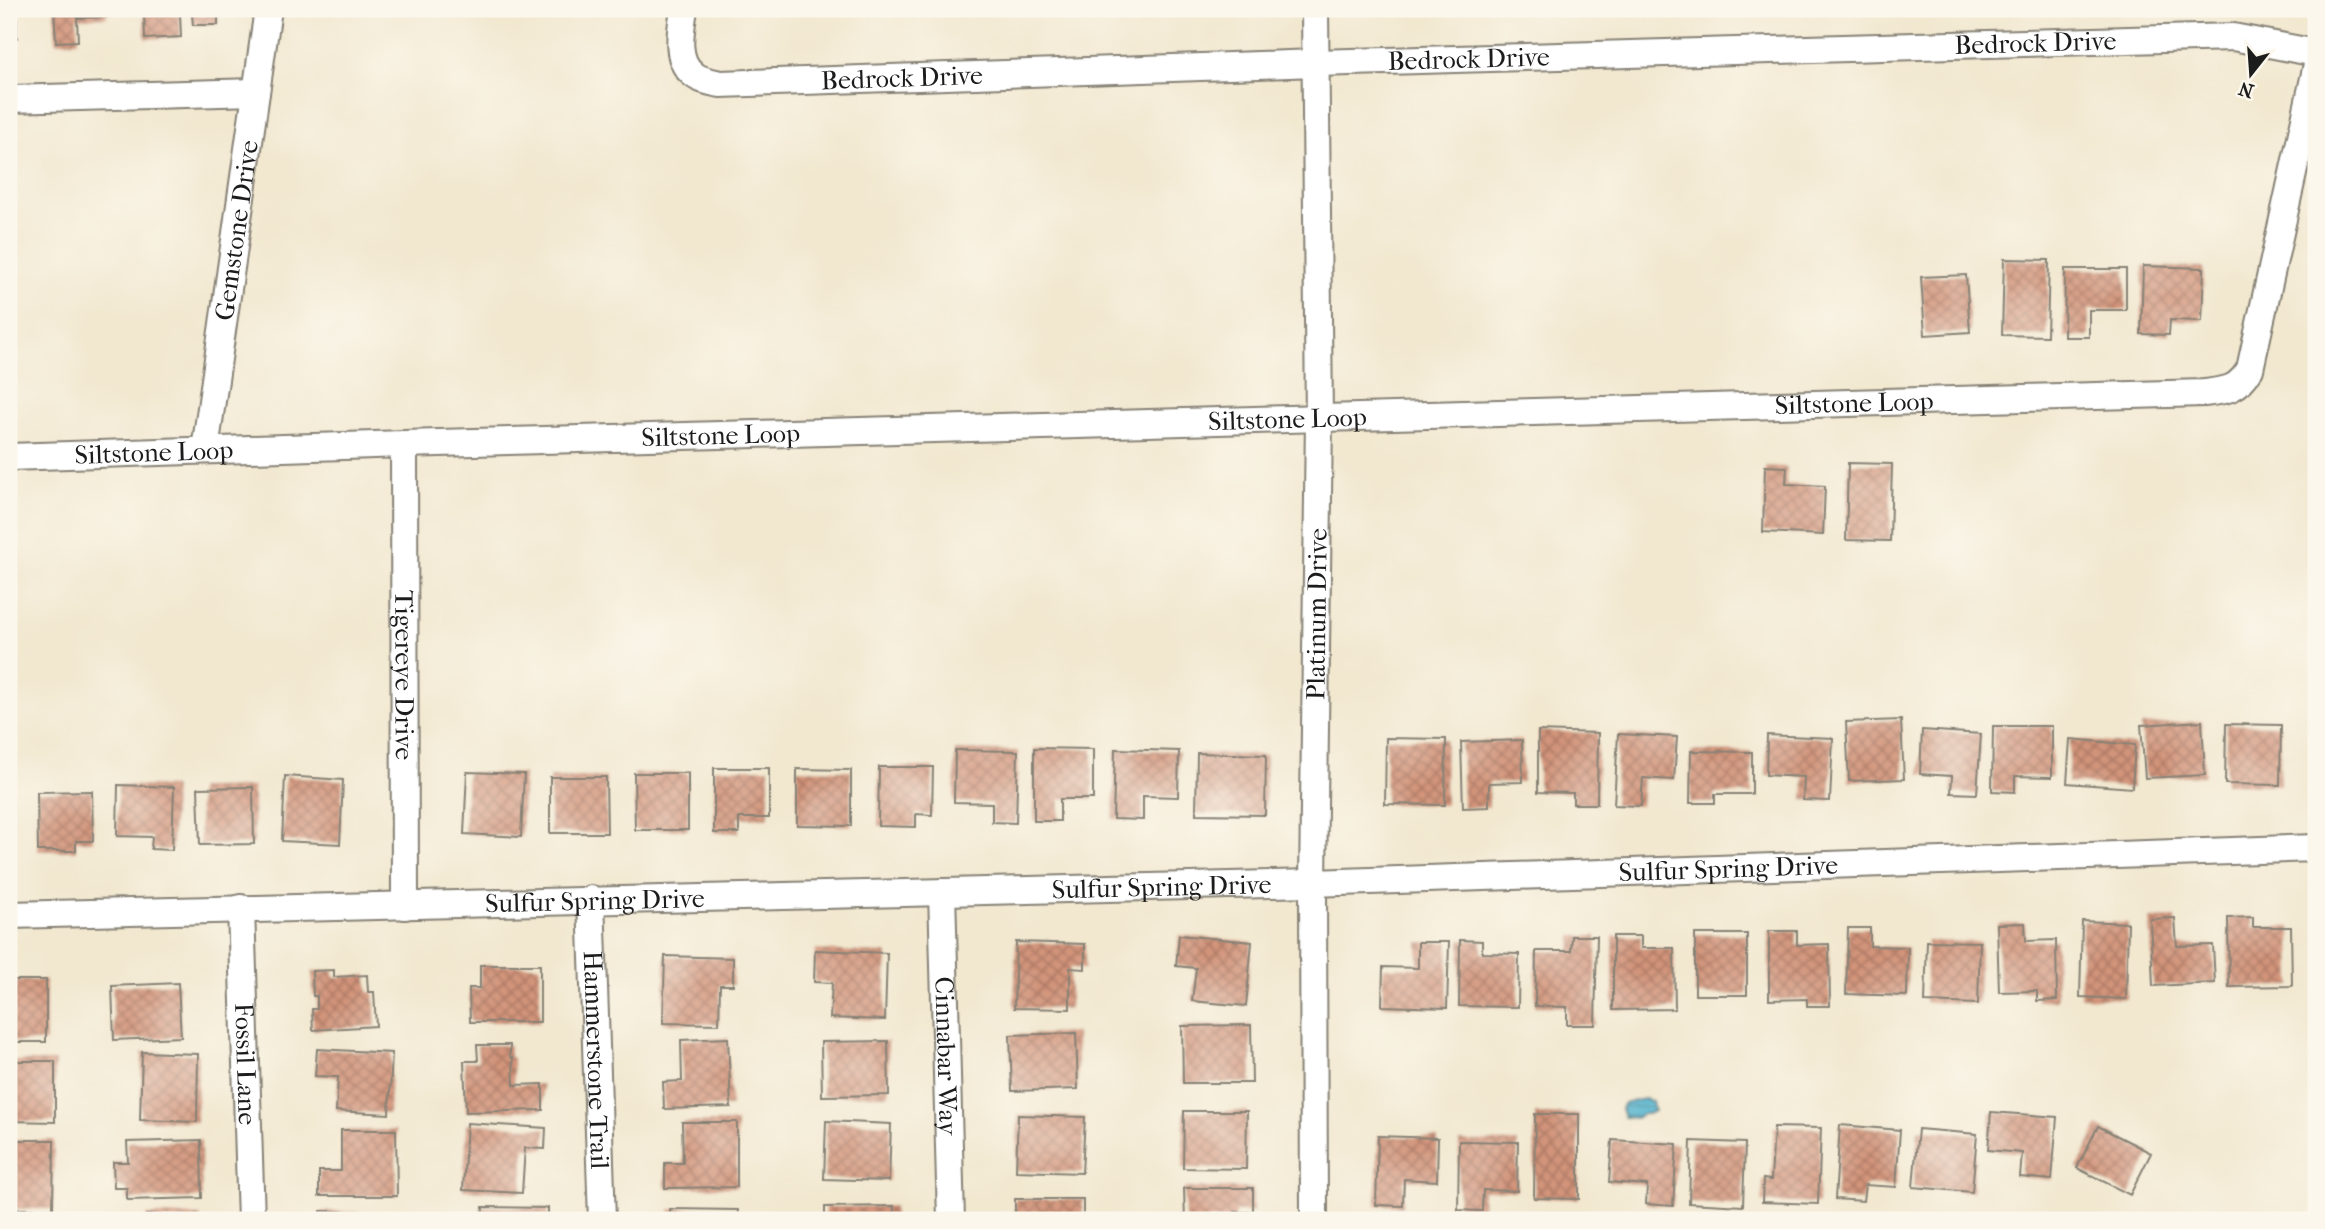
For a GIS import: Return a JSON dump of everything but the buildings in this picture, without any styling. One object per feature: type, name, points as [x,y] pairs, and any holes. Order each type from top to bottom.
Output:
[{"type":"street","name":"Gemstone Drive","points":[[205,450],[268,9]]},
{"type":"street","name":"Bedrock Drive","points":[[684,9],[680,37],[682,60],[694,76],[720,84],[1315,63],[2233,37],[2316,53]]},
{"type":"street","name":"Platinum Drive","points":[[1314,1220],[1313,883],[1319,419],[1315,9]]},
{"type":"street","name":"Siltstone Loop","points":[[9,457],[2204,393],[2228,390],[2241,383],[2250,369],[2316,69]]},
{"type":"street","points":[[9,99],[256,92]]},
{"type":"street","name":"Tigereye Drive","points":[[404,444],[405,906]]},
{"type":"street","name":"Sulfur Spring Drive","points":[[9,915],[1313,883],[2316,848]]},
{"type":"street","name":"Cinnabar Way","points":[[942,892],[951,1220]]},
{"type":"street","name":"Hammerstone Trail","points":[[591,899],[602,1220]]},
{"type":"street","name":"Fossil Lane","points":[[241,908],[251,1220]]},
{"type":"water","points":[[1644,1099],[1652,1101],[1654,1111],[1636,1118],[1624,1117],[1621,1109],[1623,1104]]}]
